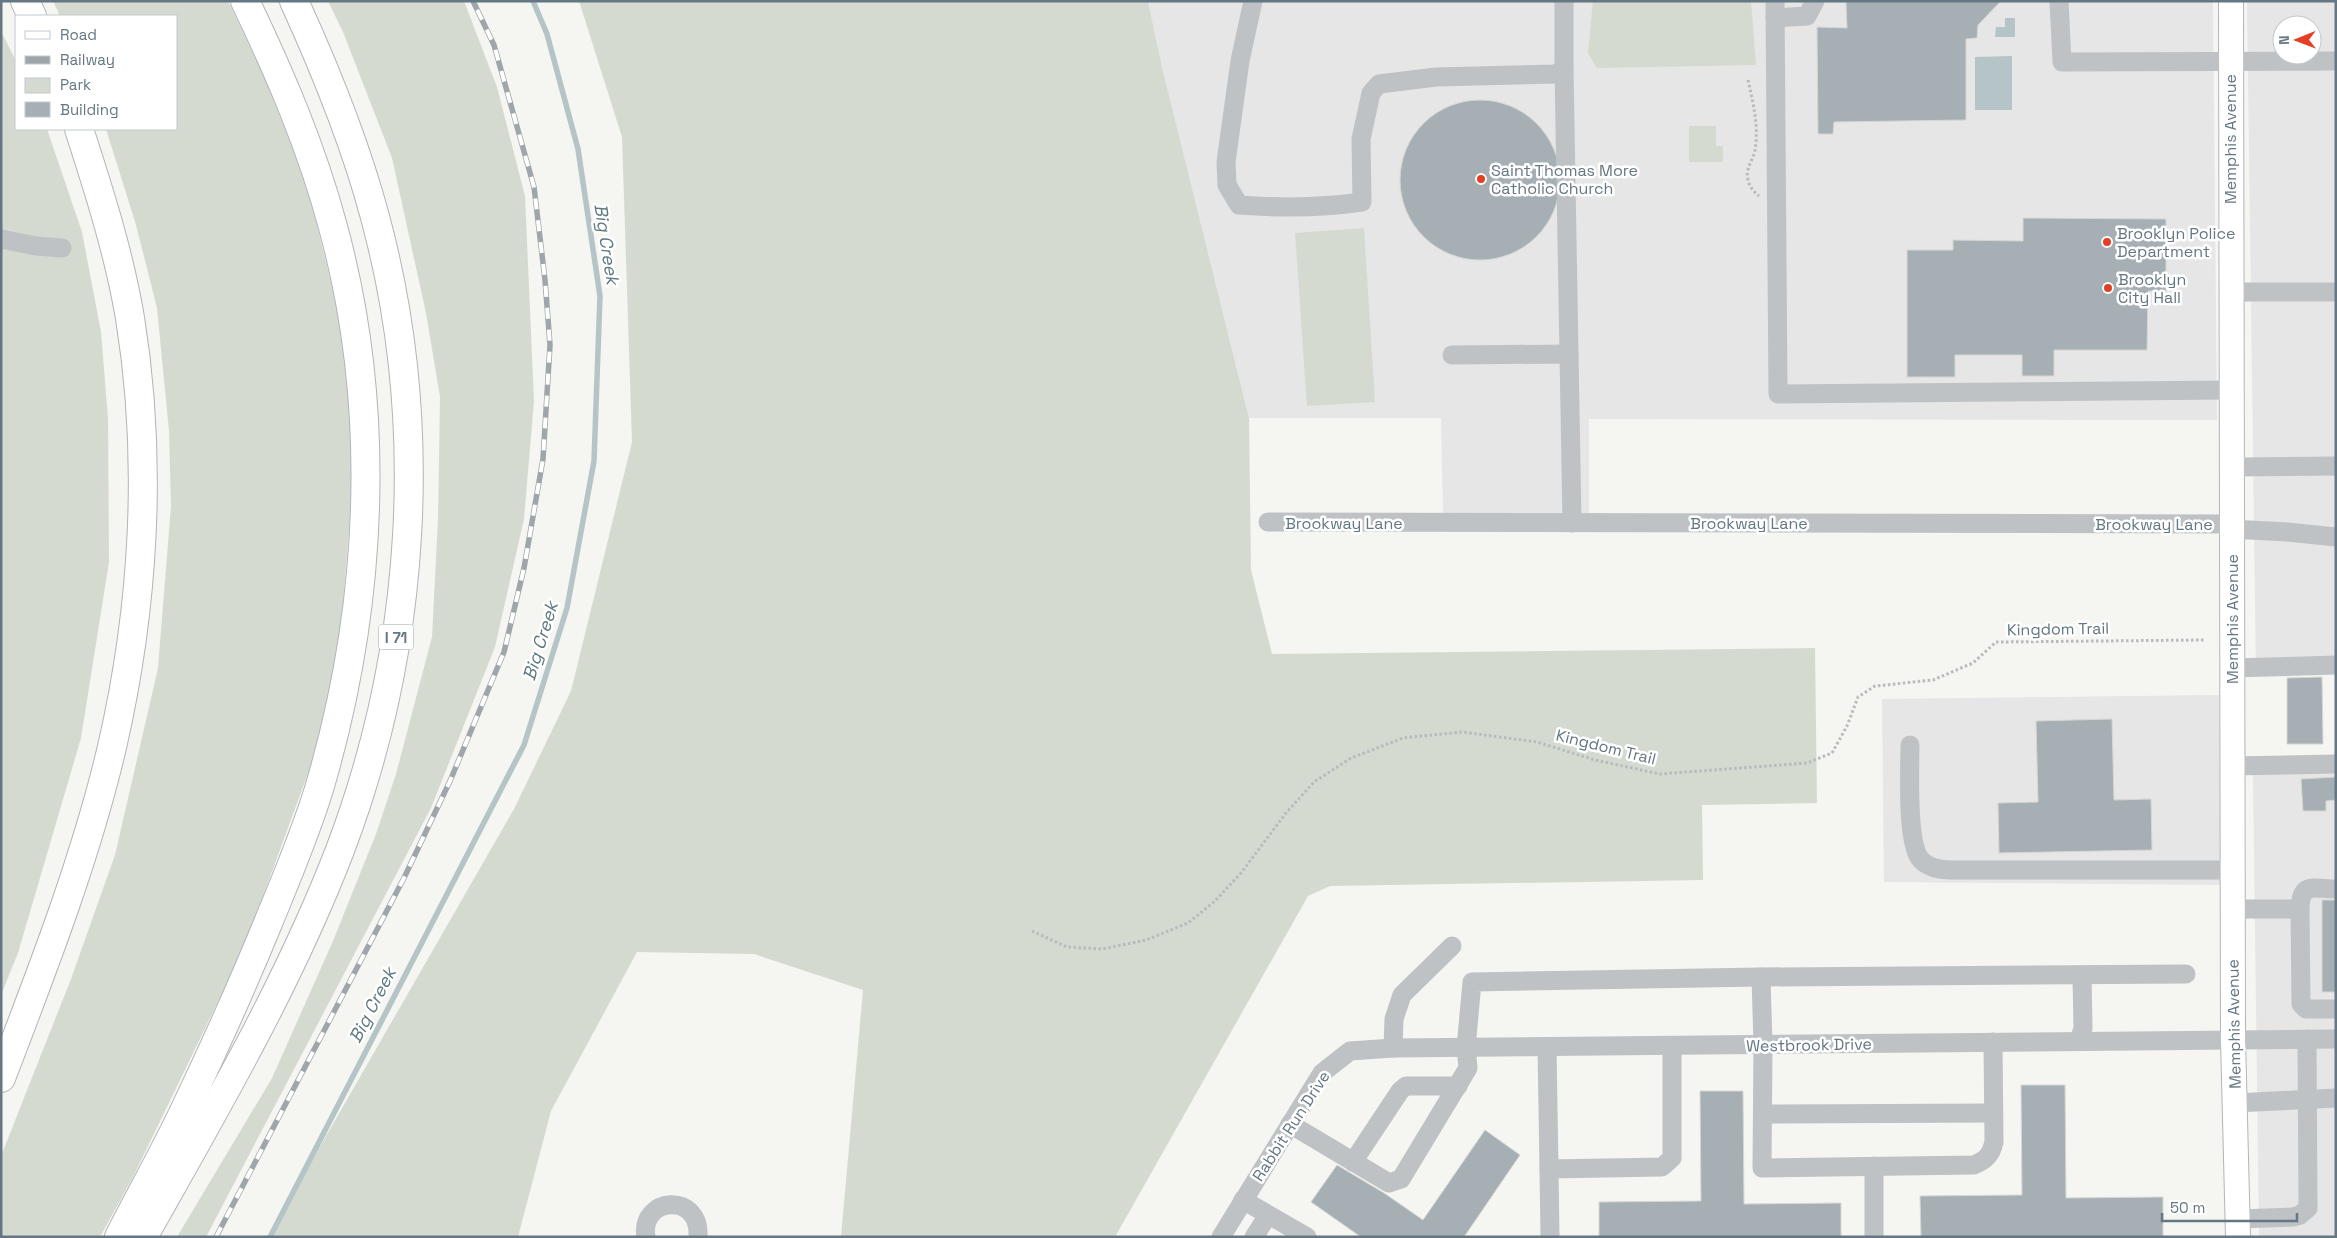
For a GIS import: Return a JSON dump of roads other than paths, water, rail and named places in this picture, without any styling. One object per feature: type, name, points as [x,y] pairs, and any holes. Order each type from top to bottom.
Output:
[{"type":"highway","points":[[25,1],[32,15]]},
{"type":"highway","points":[[119,1237],[187,1106],[242,985],[304,832],[319,790],[335,728],[347,672],[362,567],[365,507],[365,437],[360,365],[349,296],[334,229],[321,184],[288,95],[245,1]]},
{"type":"highway","name":"I 71","points":[[143,1237],[226,1090],[291,962],[340,850],[359,796],[380,724],[401,604],[409,458],[396,315],[375,218],[357,154],[337,101],[294,1]]},
{"type":"highway","points":[[1,1078],[32,996],[74,873],[111,749],[131,644],[139,570],[143,447],[130,319],[103,202],[79,130]]},
{"type":"main road","name":"Memphis Avenue","points":[[2231,1],[2232,870],[2234,1103],[2238,1228]]},
{"type":"street","points":[[1253,1],[1240,61],[1226,162],[1227,185],[1239,205],[1268,207],[1337,206],[1362,202],[1361,139],[1371,93],[1379,84],[1436,77],[1556,74],[1564,68]]},
{"type":"street","points":[[1564,1],[1572,523]]},
{"type":"street","points":[[1815,1],[1807,16],[1775,9],[1778,394],[2231,390]]},
{"type":"street","points":[[2059,1],[2062,62],[2336,61]]},
{"type":"street","points":[[1,239],[36,246],[62,248]]},
{"type":"street","points":[[2231,292],[2336,292]]},
{"type":"street","points":[[1452,355],[1570,354]]},
{"type":"street","points":[[2231,467],[2336,466]]},
{"type":"street","name":"Brookway Lane","points":[[1268,522],[2231,527],[2336,537]]},
{"type":"street","points":[[2232,668],[2336,665]]},
{"type":"street","points":[[1910,745],[1911,831],[1915,849],[1920,858],[1933,867],[1942,870],[2232,870]]},
{"type":"street","points":[[2232,766],[2336,764]]},
{"type":"street","points":[[2336,889],[2309,889],[2304,891],[2301,895],[2300,909],[2301,1004],[2306,1009],[2336,1009]]},
{"type":"street","points":[[2233,909],[2300,909]]},
{"type":"street","points":[[1389,1048],[1394,1020],[1402,995],[1452,946]]},
{"type":"street","points":[[1290,1124],[1389,1183],[1401,1180],[1468,1068],[1466,1048],[1472,982],[1761,976],[2082,976],[2186,974]]},
{"type":"street","points":[[1761,976],[1763,1046],[1762,1168],[1974,1165],[1984,1161],[1992,1148],[1993,1042]]},
{"type":"street","points":[[2079,1041],[2083,1028],[2082,976]]},
{"type":"street","points":[[2238,1228],[2300,1215],[2308,1208],[2308,1039]]},
{"type":"street","name":"Westbrook Drive","points":[[1389,1048],[1763,1046],[2336,1039]]},
{"type":"street","points":[[1549,1169],[1662,1167],[1668,1164],[1672,1158],[1672,1046]]},
{"type":"street","points":[[1547,1047],[1550,1237]]},
{"type":"street","name":"Rabbit Run Drive","points":[[1221,1237],[1322,1073],[1350,1051],[1389,1048]]},
{"type":"street","points":[[1353,1162],[1400,1091],[1406,1086],[1458,1086]]},
{"type":"street","points":[[2234,1103],[2336,1098]]},
{"type":"street","points":[[1763,1114],[1993,1112]]},
{"type":"street","points":[[1874,1166],[1874,1237]]},
{"type":"street","points":[[1243,1200],[1306,1237]]},
{"type":"street","points":[[646,1237],[646,1224],[650,1216],[656,1210],[672,1204],[688,1209],[693,1215],[697,1222],[698,1237]]},
{"type":"street","points":[[1254,1237],[1268,1215]]},
{"type":"waterway","name":"Big Creek","points":[[270,1237],[524,745],[567,608],[594,461],[600,296],[578,149],[547,34],[533,1]]},
{"type":"railway","points":[[216,1237],[404,878],[450,781],[504,652],[524,568],[543,459],[550,345],[545,280],[534,187],[494,45],[473,1]]},
{"type":"place","name":"Saint Thomas More Catholic Church","points":[[1481,179]]},
{"type":"place","name":"Brooklyn Police Department","points":[[2107,242]]},
{"type":"place","name":"Brooklyn City Hall","points":[[2108,288]]}]
